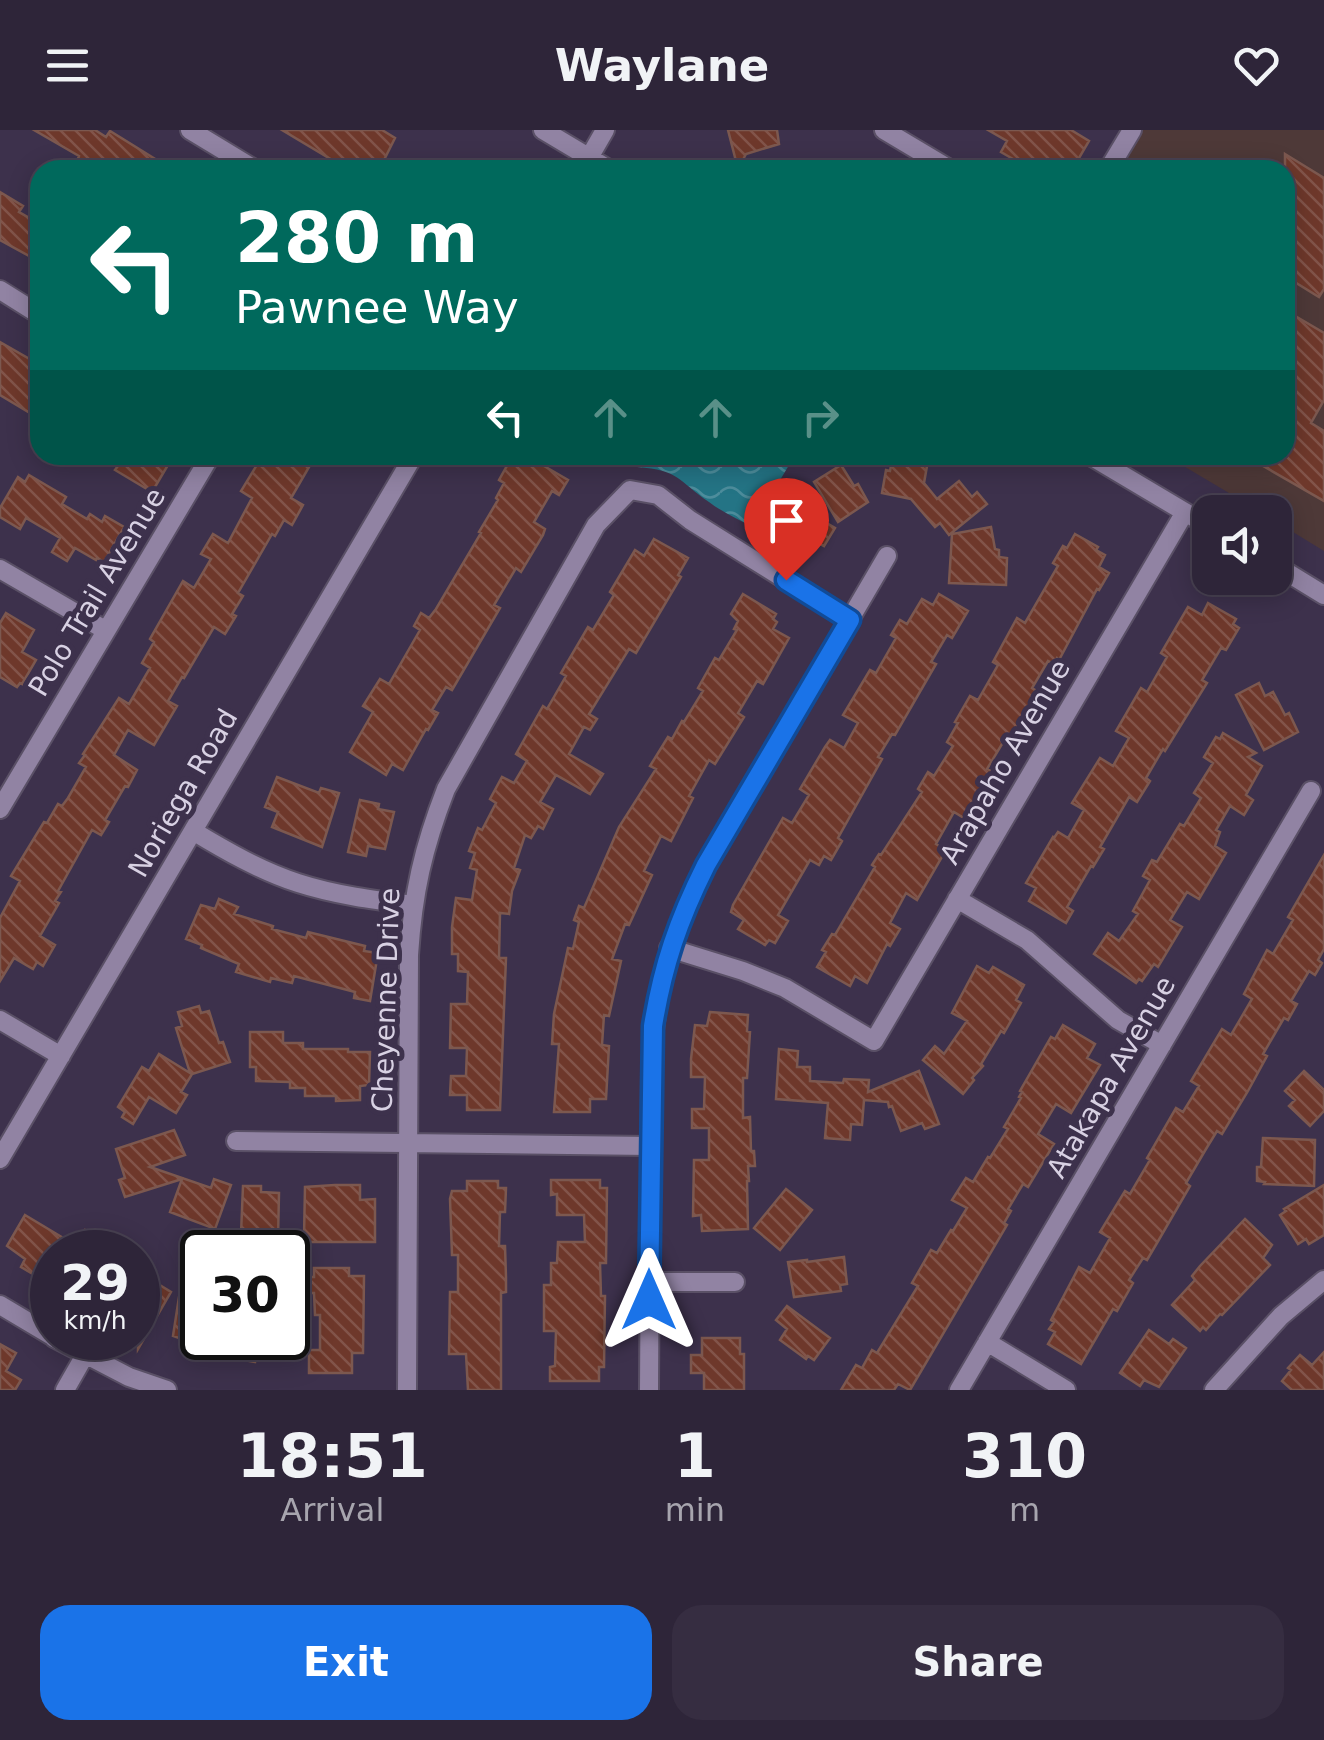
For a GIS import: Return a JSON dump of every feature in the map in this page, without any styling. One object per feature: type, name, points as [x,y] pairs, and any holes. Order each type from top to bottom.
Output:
[{"type":"street","points":[[190,130],[240,160]]},
{"type":"street","points":[[543,130],[581,160]]},
{"type":"street","points":[[588,160],[605,130]]},
{"type":"street","points":[[884,130],[935,160]]},
{"type":"street","points":[[1114,160],[1132,130]]},
{"type":"street","points":[[0,290],[30,308]]},
{"type":"street","name":"Polo Trail Avenue","points":[[0,810],[206,465]]},
{"type":"street","name":"Noriega Road","points":[[0,1159],[408,465]]},
{"type":"street","points":[[1106,465],[1192,517]]},
{"type":"street","name":"Cheyenne Drive","points":[[406,1390],[409,955],[420,866],[446,789],[596,525],[630,490],[658,495],[690,520],[850,620]]},
{"type":"street","name":"Arapaho Avenue","points":[[670,948],[785,988],[874,1041],[1184,512]]},
{"type":"street","points":[[648,1390],[653,1026],[670,948],[706,865],[887,556]]},
{"type":"street","points":[[0,568],[105,630]]},
{"type":"street","points":[[1292,576],[1324,594]]},
{"type":"street","name":"Atakapa Avenue","points":[[959,1390],[1311,791]]},
{"type":"street","points":[[193,832],[294,882],[333,893],[413,905]]},
{"type":"street","points":[[957,898],[1027,940],[1118,1020],[1162,1045]]},
{"type":"street","points":[[0,1020],[61,1056]]},
{"type":"street","points":[[236,1141],[650,1146]]},
{"type":"street","points":[[1214,1390],[1281,1316],[1324,1280]]},
{"type":"street","points":[[649,1282],[735,1282]]},
{"type":"street","points":[[0,1306],[30,1324]]},
{"type":"street","points":[[987,1342],[1066,1390]]},
{"type":"street","points":[[66,1390],[83,1360]]},
{"type":"street","points":[[93,1360],[167,1390]]},
{"type":"shaded area","points":[[1132,130],[1324,130],[1324,551],[1292,531],[1292,495],[1232,495],[1182,465],[1295,465],[1295,160],[1114,160]]},
{"type":"water","points":[[789,465],[752,527],[714,506],[678,478],[637,467]]},
{"type":"building","points":[[34,130],[95,130],[106,137],[110,131],[155,159],[80,160]]},
{"type":"building","points":[[282,130],[382,130],[395,138],[384,160],[332,160]]},
{"type":"building","points":[[728,130],[777,130],[779,144],[736,160]]},
{"type":"building","points":[[988,130],[1071,130],[1089,141],[1078,160],[1015,160],[1001,152],[1007,141]]},
{"type":"building","points":[[1295,160],[1324,178],[1324,289],[1319,297],[1295,282]]},
{"type":"building","points":[[0,192],[23,206],[19,212],[30,218],[30,256],[0,240]]},
{"type":"building","points":[[1295,316],[1324,333],[1324,400],[1311,423],[1324,431],[1324,501],[1261,465],[1295,465]]},
{"type":"building","points":[[0,342],[30,359],[30,413],[0,395]]},
{"type":"building","points":[[168,465],[152,492],[115,470],[118,466]]},
{"type":"building","points":[[257,465],[310,465],[291,498],[303,505],[292,525],[284,520],[275,536],[272,534],[238,593],[243,596],[225,634],[214,627],[182,677],[168,701],[177,706],[154,745],[128,730],[114,755],[137,770],[105,820],[109,822],[101,835],[92,830],[58,891],[61,892],[55,901],[59,903],[40,936],[55,945],[43,966],[37,962],[33,969],[14,958],[0,981],[0,918],[20,881],[11,876],[44,822],[68,798],[86,767],[79,763],[83,754],[119,698],[129,704],[150,668],[142,663],[154,642],[150,639],[183,581],[194,588],[211,559],[201,554],[213,534],[228,543],[252,498],[241,491]]},
{"type":"building","points":[[507,465],[542,465],[568,480],[559,495],[552,491],[534,522],[545,529],[543,535],[521,572],[516,568],[494,605],[500,608],[452,690],[446,687],[432,710],[438,713],[428,730],[403,770],[392,764],[386,775],[350,752],[373,712],[363,706],[380,679],[389,684],[420,630],[414,626],[421,613],[429,618],[436,609],[498,500],[504,483],[499,480]]},
{"type":"building","points":[[841,465],[868,502],[838,522],[814,482]]},
{"type":"building","points":[[891,465],[927,465],[924,483],[937,499],[959,481],[972,497],[977,492],[987,504],[949,535],[940,523],[935,527],[911,499],[882,493],[886,470],[890,471]]},
{"type":"building","points":[[29,475],[66,497],[62,504],[87,519],[90,514],[102,522],[105,516],[124,527],[104,562],[75,548],[67,561],[52,552],[60,538],[26,518],[20,529],[0,517],[0,508],[18,477],[25,482]]},
{"type":"building","points":[[789,501],[835,528],[824,546],[814,541],[807,553],[768,529]]},
{"type":"building","points":[[991,527],[999,557],[1007,558],[1006,585],[949,583],[952,534]]},
{"type":"building","points":[[1075,534],[1105,555],[1099,567],[1109,573],[1059,660],[1054,664],[1048,661],[1032,688],[1038,692],[987,769],[992,771],[964,818],[954,812],[936,844],[946,850],[917,900],[906,893],[890,923],[900,929],[890,946],[887,944],[867,983],[855,976],[850,986],[817,967],[826,952],[822,950],[875,867],[872,865],[922,792],[918,789],[928,772],[934,776],[953,746],[947,742],[958,723],[955,722],[970,696],[978,700],[998,665],[993,662],[1017,618],[1025,623],[1058,566],[1053,563]]},
{"type":"building","points":[[654,539],[688,558],[636,653],[629,649],[589,714],[597,719],[590,730],[584,727],[569,754],[603,774],[590,794],[556,775],[540,802],[553,809],[543,829],[538,826],[531,838],[525,835],[514,868],[520,870],[509,914],[500,913],[499,958],[506,958],[500,1110],[467,1110],[467,1095],[450,1095],[451,1076],[466,1076],[467,1048],[450,1048],[451,1004],[467,1004],[468,972],[458,971],[458,954],[452,954],[452,927],[456,898],[472,900],[477,870],[470,868],[475,853],[469,851],[478,828],[482,830],[496,803],[490,799],[502,777],[514,783],[527,761],[516,754],[543,706],[547,709],[566,676],[561,673],[588,627],[593,630],[635,550],[644,556]]},
{"type":"building","points":[[743,594],[776,614],[773,629],[789,638],[763,684],[757,681],[738,713],[744,717],[715,764],[709,760],[671,841],[661,836],[644,871],[652,875],[629,925],[625,924],[612,959],[621,961],[609,1016],[604,1015],[602,1045],[609,1046],[606,1099],[590,1099],[590,1112],[554,1112],[559,1044],[552,1044],[554,1014],[568,948],[573,949],[579,922],[574,920],[579,906],[584,908],[619,827],[656,769],[650,766],[668,737],[672,739],[684,722],[703,691],[698,688],[715,658],[719,660],[737,630],[734,629],[738,621],[731,614]]},
{"type":"building","points":[[939,594],[968,611],[952,638],[947,635],[931,662],[936,664],[878,757],[882,759],[838,838],[842,841],[831,860],[824,856],[819,865],[810,860],[778,915],[788,921],[775,943],[769,940],[765,945],[738,929],[744,920],[731,912],[733,905],[783,818],[792,823],[809,795],[800,789],[825,747],[830,740],[844,748],[858,723],[843,715],[870,670],[876,673],[896,638],[891,635],[900,620],[907,624],[922,599],[933,605]]},
{"type":"building","points":[[1208,603],[1236,619],[1233,624],[1239,628],[1226,650],[1221,648],[1202,680],[1207,683],[1163,749],[1137,802],[1129,797],[1100,847],[1104,849],[1067,907],[1073,911],[1066,923],[1029,901],[1036,888],[1026,883],[1053,837],[1058,832],[1068,838],[1084,810],[1072,803],[1100,758],[1113,766],[1129,738],[1116,731],[1141,688],[1147,692],[1167,657],[1161,653],[1188,607],[1202,615]]},
{"type":"building","points":[[6,613],[34,630],[22,652],[36,660],[17,687],[0,677],[0,623]]},
{"type":"building","points":[[1259,683],[1265,696],[1273,692],[1298,732],[1264,750],[1236,695]]},
{"type":"building","points":[[1223,733],[1256,753],[1248,757],[1262,766],[1246,795],[1253,800],[1244,815],[1230,806],[1216,830],[1220,832],[1215,846],[1226,853],[1199,899],[1187,892],[1170,920],[1182,927],[1158,967],[1154,964],[1136,983],[1094,954],[1108,933],[1119,941],[1138,914],[1133,911],[1150,880],[1143,876],[1152,860],[1157,862],[1180,824],[1184,826],[1201,798],[1194,793],[1213,763],[1204,757],[1216,737],[1220,739]]},
{"type":"building","points":[[277,777],[319,793],[321,788],[339,793],[322,847],[272,827],[278,812],[265,807]]},
{"type":"building","points":[[360,800],[394,812],[385,849],[368,846],[366,856],[348,852]]},
{"type":"building","points":[[1324,855],[1324,949],[1318,960],[1322,963],[1315,975],[1309,971],[1291,1001],[1297,1004],[1263,1054],[1267,1056],[1248,1091],[1222,1134],[1217,1131],[1157,1243],[1129,1280],[1133,1283],[1117,1311],[1113,1309],[1081,1364],[1048,1344],[1055,1332],[1049,1329],[1054,1322],[1051,1320],[1079,1267],[1090,1273],[1110,1238],[1100,1232],[1125,1191],[1130,1194],[1176,1108],[1183,1112],[1199,1086],[1191,1081],[1222,1029],[1231,1035],[1252,999],[1244,994],[1267,950],[1273,954],[1293,920],[1288,917]]},
{"type":"building","points":[[219,899],[238,907],[234,914],[273,926],[272,929],[306,938],[308,932],[378,953],[370,1001],[354,998],[355,992],[294,976],[292,983],[271,978],[270,982],[236,972],[239,964],[186,939],[201,905],[215,909]]},
{"type":"building","points":[[977,966],[989,973],[993,967],[1024,985],[1016,1000],[1021,1003],[963,1094],[923,1060],[935,1046],[944,1054],[967,1021],[952,1013]]},
{"type":"building","points":[[199,1006],[201,1013],[209,1011],[230,1062],[192,1074],[181,1092],[187,1095],[176,1113],[149,1097],[133,1124],[122,1117],[125,1112],[118,1107],[142,1067],[149,1071],[159,1054],[190,1073],[176,1028],[182,1026],[178,1012]]},
{"type":"building","points":[[710,1012],[748,1015],[743,1118],[750,1117],[755,1166],[748,1166],[748,1229],[702,1231],[701,1215],[693,1216],[694,1160],[709,1160],[709,1128],[692,1128],[692,1109],[704,1109],[705,1077],[691,1077],[691,1059],[695,1025],[707,1026]]},
{"type":"building","points":[[1063,1025],[1095,1044],[1087,1058],[1100,1065],[1071,1113],[1056,1104],[1038,1134],[1054,1144],[1028,1187],[1023,1184],[1008,1209],[1011,1211],[1004,1223],[1007,1225],[910,1390],[898,1384],[894,1390],[841,1390],[856,1365],[862,1368],[872,1350],[877,1353],[918,1286],[912,1283],[931,1250],[937,1253],[967,1208],[952,1200],[966,1178],[973,1182],[990,1158],[1008,1129],[1004,1127],[1021,1098],[1020,1091],[1051,1037],[1055,1039]]},
{"type":"building","points":[[250,1032],[283,1032],[283,1043],[303,1043],[303,1049],[370,1052],[369,1085],[360,1086],[360,1100],[336,1101],[336,1096],[305,1096],[305,1088],[290,1088],[290,1082],[256,1081],[256,1067],[250,1067]]},
{"type":"building","points":[[779,1049],[798,1051],[797,1067],[810,1067],[810,1081],[869,1080],[868,1092],[919,1071],[939,1124],[925,1129],[922,1123],[901,1131],[888,1102],[864,1100],[862,1125],[851,1124],[850,1140],[825,1138],[828,1103],[776,1099]]},
{"type":"building","points":[[1304,1071],[1324,1090],[1324,1111],[1310,1126],[1289,1106],[1295,1100],[1285,1091]]},
{"type":"building","points":[[174,1130],[185,1155],[150,1167],[211,1188],[214,1179],[231,1185],[215,1229],[170,1212],[182,1179],[125,1197],[119,1180],[125,1178],[116,1149]]},
{"type":"building","points":[[1263,1138],[1315,1140],[1314,1186],[1257,1181]]},
{"type":"building","points":[[551,1180],[600,1180],[600,1188],[607,1188],[606,1263],[600,1263],[601,1296],[605,1296],[604,1367],[599,1367],[599,1381],[550,1381],[550,1367],[555,1366],[556,1331],[544,1331],[544,1285],[551,1285],[551,1263],[557,1263],[558,1242],[585,1242],[584,1215],[557,1215],[557,1194],[551,1195]]},
{"type":"building","points":[[467,1181],[498,1181],[498,1188],[506,1188],[505,1212],[500,1212],[499,1246],[505,1246],[506,1277],[506,1292],[501,1293],[501,1390],[468,1390],[466,1354],[449,1354],[450,1292],[458,1292],[458,1255],[452,1255],[450,1199],[452,1191],[467,1191]]},
{"type":"building","points":[[360,1185],[360,1200],[375,1199],[375,1242],[310,1242],[310,1230],[304,1230],[305,1187]]},
{"type":"building","points":[[1324,1185],[1324,1235],[1309,1244],[1306,1239],[1298,1244],[1280,1215]]},
{"type":"building","points":[[243,1186],[261,1186],[261,1192],[279,1193],[278,1230],[241,1230]]},
{"type":"building","points":[[786,1189],[812,1210],[780,1250],[754,1228]]},
{"type":"building","points":[[25,1215],[50,1230],[30,1230],[30,1272],[21,1267],[25,1259],[7,1246]]},
{"type":"building","points":[[1245,1219],[1272,1245],[1263,1258],[1270,1265],[1222,1315],[1200,1331],[1172,1305],[1195,1280],[1192,1276],[1200,1266]]},
{"type":"building","points":[[844,1257],[847,1284],[840,1285],[841,1291],[794,1297],[788,1262]]},
{"type":"building","points":[[314,1268],[349,1268],[349,1276],[364,1276],[363,1353],[352,1353],[352,1373],[309,1373],[310,1350],[320,1350],[320,1315],[315,1315],[314,1293],[310,1293],[310,1277],[314,1277]]},
{"type":"building","points":[[160,1285],[171,1292],[160,1311]]},
{"type":"building","points":[[179,1297],[180,1338],[173,1336]]},
{"type":"building","points":[[787,1306],[830,1338],[814,1360],[808,1356],[806,1359],[780,1340],[787,1329],[776,1320]]},
{"type":"building","points":[[1149,1330],[1169,1344],[1173,1339],[1186,1348],[1159,1387],[1144,1380],[1140,1386],[1120,1373]]},
{"type":"building","points":[[702,1338],[740,1338],[744,1390],[704,1390],[704,1373],[691,1373],[691,1355],[702,1355]]},
{"type":"building","points":[[0,1344],[16,1353],[6,1371],[21,1380],[15,1390],[0,1390]]},
{"type":"building","points":[[1324,1352],[1324,1390],[1292,1390],[1282,1381],[1300,1355],[1312,1365]]},
{"type":"route","points":[[649,1300],[650,1067],[659,987],[670,948],[706,865],[850,620],[786,580]]}]
